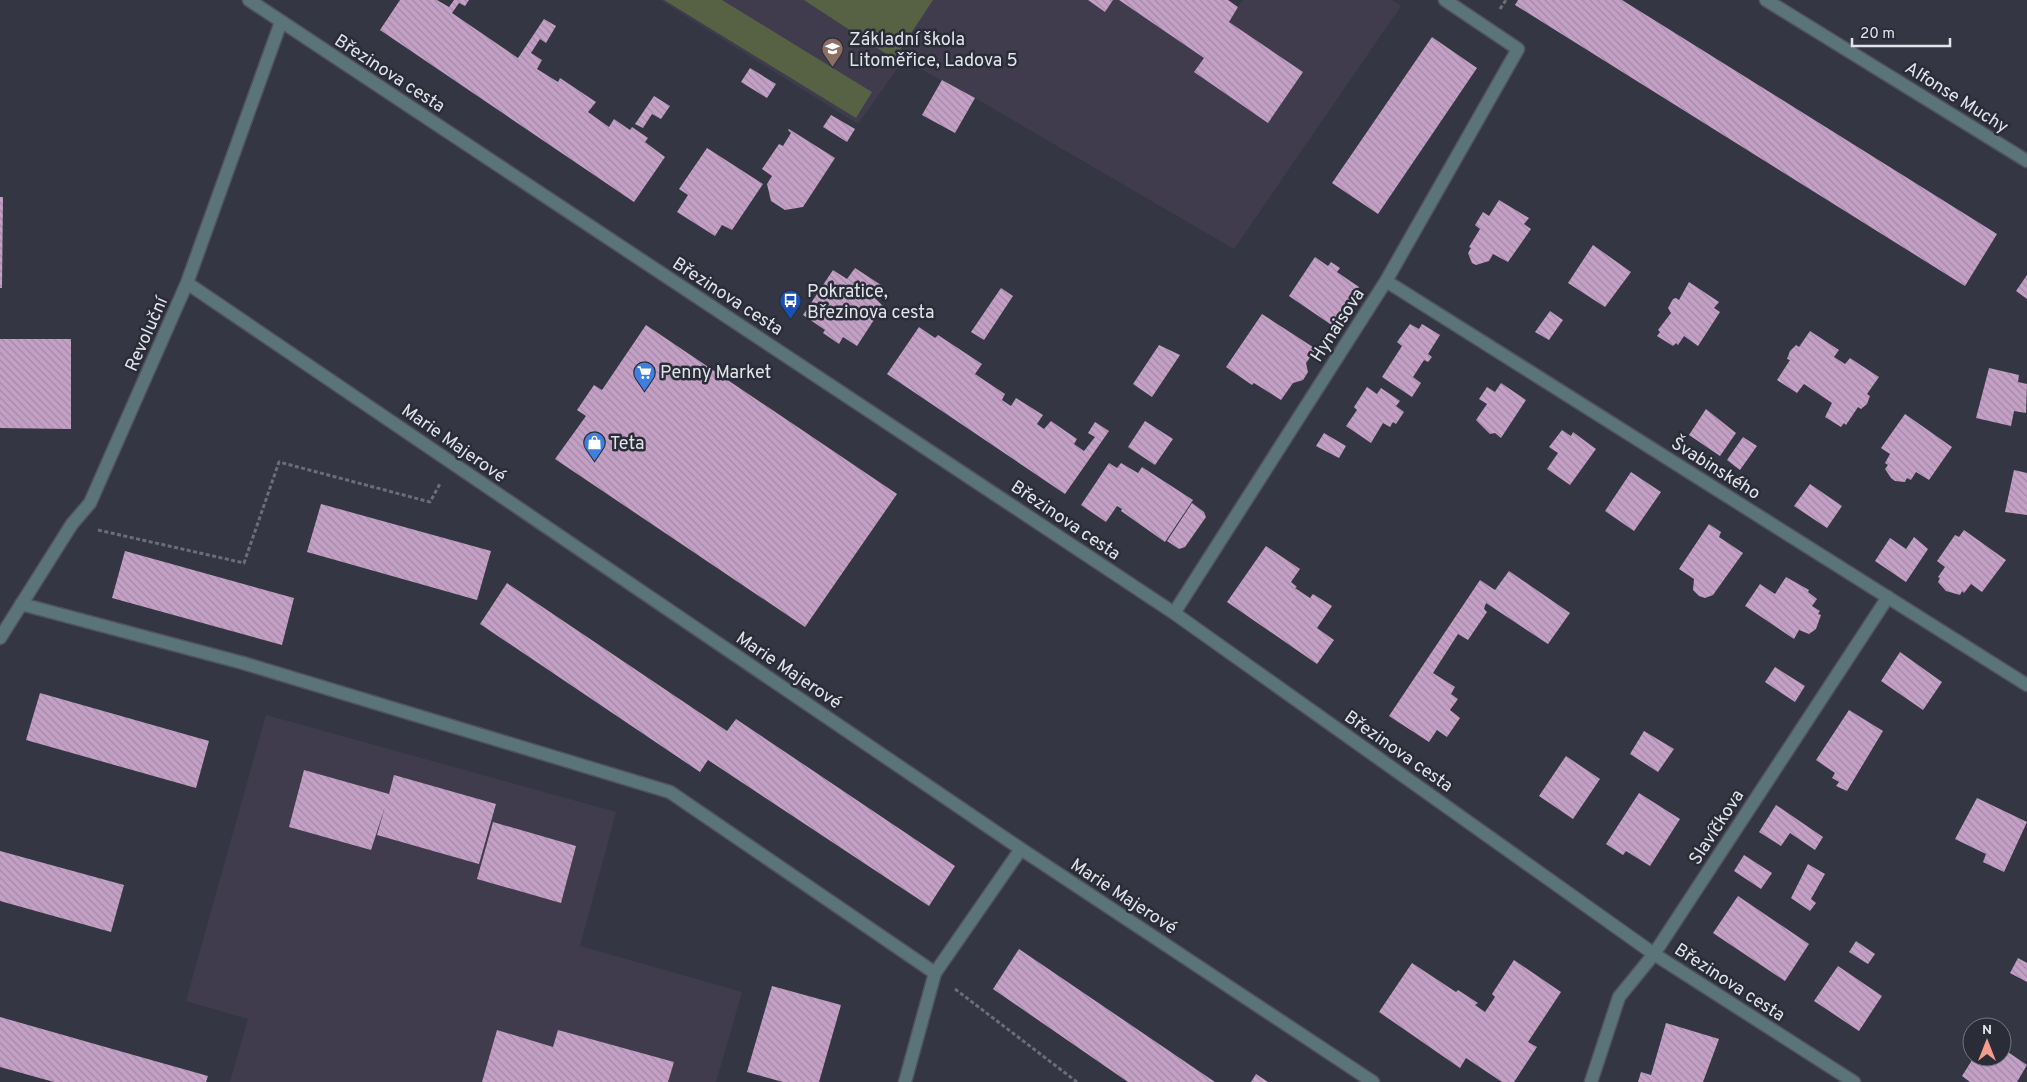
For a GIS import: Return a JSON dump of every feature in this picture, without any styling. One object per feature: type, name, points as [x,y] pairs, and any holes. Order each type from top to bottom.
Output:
[{"type":"street","name":"Březinova cesta","points":[[250,0],[1174,613],[1654,954],[1854,1082]]},
{"type":"street","name":"Hynaisova","points":[[1174,613],[1386,281],[1518,49],[1445,0]]},
{"type":"street","name":"Alfonse Muchy","points":[[1766,0],[2027,161]]},
{"type":"street","name":"Revoluční","points":[[0,638],[72,524],[90,503],[188,283],[281,22]]},
{"type":"street","name":"Švabinského","points":[[1386,281],[2027,686]]},
{"type":"street","name":"Marie Majerové","points":[[188,283],[1021,849],[1373,1082]]},
{"type":"street","name":"Slavíčkova","points":[[1591,1082],[1618,997],[1654,954],[1888,597]]},
{"type":"street","points":[[21,604],[243,663],[670,792],[935,973]]},
{"type":"street","points":[[905,1082],[935,973],[1021,849]]},
{"type":"path","points":[[72,524],[244,563],[279,462],[430,502],[452,462]]},
{"type":"path","points":[[935,973],[1077,1082]]},
{"type":"shaded area","points":[[660,0],[1228,0],[1238,7],[1243,0],[1392,0],[1401,6],[1234,249],[975,98],[903,60],[858,124]]},
{"type":"shaded area","points":[[266,715],[616,812],[580,946],[742,992],[716,1082],[230,1082],[248,1019],[186,1001]]},
{"type":"green space","points":[[664,0],[722,0],[872,92],[856,118]]},
{"type":"green space","points":[[804,0],[933,0],[894,59]]},
{"type":"building","points":[[400,0],[437,0],[449,7],[454,0],[469,0],[465,6],[459,3],[452,13],[518,58],[544,19],[556,26],[546,43],[540,39],[531,53],[542,60],[537,69],[558,82],[560,78],[596,102],[588,112],[609,127],[614,119],[630,130],[632,127],[648,138],[645,142],[665,157],[634,202],[380,30]]},
{"type":"building","points":[[1088,0],[1113,0],[1105,12]]},
{"type":"building","points":[[1119,0],[1228,0],[1238,7],[1229,22],[1303,72],[1268,123],[1194,72],[1204,58]]},
{"type":"building","points":[[1518,0],[1622,0],[1997,234],[1965,286],[1515,5]]},
{"type":"building","points":[[1432,37],[1477,68],[1378,214],[1332,183]]},
{"type":"building","points":[[750,68],[776,84],[767,98],[741,82]]},
{"type":"building","points":[[942,80],[975,98],[955,133],[922,115]]},
{"type":"building","points":[[654,96],[670,106],[661,119],[652,114],[643,128],[635,124]]},
{"type":"building","points":[[831,115],[855,129],[847,142],[823,127]]},
{"type":"building","points":[[789,129],[835,158],[803,207],[785,210],[771,201],[767,184],[772,176],[762,169],[779,144],[783,146],[791,133]]},
{"type":"building","points":[[707,148],[763,184],[732,230],[722,225],[715,236],[677,212],[688,195],[679,189]]},
{"type":"building","points":[[0,197],[3,197],[2,288],[0,288]]},
{"type":"building","points":[[1499,200],[1529,218],[1524,224],[1531,229],[1508,262],[1493,254],[1489,261],[1476,265],[1472,263],[1468,253],[1471,248],[1469,247],[1480,229],[1475,225],[1483,212],[1489,216]]},
{"type":"building","points":[[1593,245],[1631,272],[1605,307],[1568,283]]},
{"type":"building","points":[[1315,257],[1328,266],[1331,262],[1340,268],[1337,272],[1359,287],[1333,326],[1289,296]]},
{"type":"building","points":[[855,268],[881,285],[873,296],[883,306],[857,346],[843,337],[839,344],[823,333],[825,330],[803,315],[833,270],[847,279]]},
{"type":"building","points":[[2027,275],[2027,299],[2016,291]]},
{"type":"building","points":[[1689,282],[1719,302],[1714,308],[1720,312],[1698,346],[1684,336],[1678,345],[1676,343],[1673,346],[1657,336],[1660,332],[1658,330],[1671,313],[1668,308],[1673,299],[1679,300]]},
{"type":"building","points":[[1001,288],[1013,296],[984,340],[971,332]]},
{"type":"building","points":[[1550,311],[1563,320],[1549,340],[1535,332]]},
{"type":"building","points":[[1262,314],[1316,349],[1306,363],[1308,372],[1303,380],[1293,383],[1281,400],[1254,383],[1252,385],[1226,367]]},
{"type":"building","points":[[1410,324],[1419,329],[1422,324],[1440,335],[1428,354],[1432,357],[1428,362],[1424,360],[1413,377],[1421,383],[1412,397],[1382,377],[1402,346],[1397,342]]},
{"type":"building","points":[[646,325],[897,494],[805,627],[555,459],[586,416],[577,410],[594,385],[602,390]]},
{"type":"building","points":[[919,327],[935,338],[938,335],[982,364],[975,374],[1005,394],[1002,400],[1011,406],[1016,398],[1043,415],[1037,424],[1044,429],[1051,421],[1077,439],[1074,444],[1084,451],[1095,437],[1088,433],[1095,422],[1109,431],[1065,494],[887,374]]},
{"type":"building","points":[[1810,331],[1839,350],[1834,357],[1845,364],[1850,358],[1879,377],[1867,394],[1870,396],[1867,404],[1861,409],[1858,407],[1846,425],[1844,423],[1841,427],[1825,417],[1832,403],[1804,384],[1797,393],[1777,380],[1790,360],[1787,359],[1790,351],[1796,345],[1799,347]]},
{"type":"building","points":[[0,339],[71,339],[71,429],[0,428]]},
{"type":"building","points":[[1159,345],[1180,355],[1152,397],[1133,384]]},
{"type":"building","points":[[1989,368],[2019,375],[2018,382],[2027,384],[2026,413],[2014,411],[2011,426],[1976,418]]},
{"type":"building","points":[[1501,383],[1526,400],[1501,438],[1495,433],[1490,434],[1476,420],[1487,404],[1479,399],[1487,387],[1495,392]]},
{"type":"building","points":[[1367,387],[1377,394],[1381,388],[1400,401],[1396,406],[1404,412],[1396,424],[1393,422],[1390,427],[1383,423],[1371,443],[1346,426],[1357,410],[1354,407]]},
{"type":"building","points":[[1706,409],[1736,433],[1720,456],[1689,435]]},
{"type":"building","points":[[1905,414],[1952,447],[1929,480],[1916,472],[1911,480],[1907,478],[1905,482],[1895,481],[1885,469],[1888,465],[1885,463],[1890,454],[1881,448]]},
{"type":"building","points":[[1145,421],[1173,439],[1155,465],[1128,447]]},
{"type":"building","points":[[1562,430],[1571,436],[1573,432],[1596,449],[1570,485],[1547,469],[1558,453],[1549,447]]},
{"type":"building","points":[[1324,433],[1346,446],[1339,458],[1316,446]]},
{"type":"building","points":[[1743,437],[1757,446],[1740,470],[1727,460]]},
{"type":"building","points":[[1109,463],[1117,468],[1121,463],[1138,473],[1142,467],[1193,500],[1165,542],[1121,511],[1122,509],[1117,506],[1106,522],[1081,505]]},
{"type":"building","points":[[2014,470],[2027,473],[2027,515],[2005,512]]},
{"type":"building","points":[[1631,472],[1661,492],[1634,531],[1605,511]]},
{"type":"building","points":[[1810,484],[1842,506],[1827,528],[1794,506]]},
{"type":"building","points":[[1192,503],[1204,512],[1206,517],[1185,547],[1179,549],[1167,541]]},
{"type":"building","points":[[321,504],[491,551],[477,600],[307,552]]},
{"type":"building","points":[[1709,524],[1721,532],[1719,537],[1743,553],[1713,595],[1705,598],[1699,596],[1693,590],[1694,579],[1679,569]]},
{"type":"building","points":[[1964,530],[2006,560],[1982,592],[1971,584],[1960,595],[1946,591],[1938,582],[1940,578],[1938,577],[1945,567],[1937,561],[1955,535],[1959,537]]},
{"type":"building","points":[[1914,537],[1928,549],[1906,582],[1875,561],[1890,538],[1906,549]]},
{"type":"building","points":[[1266,546],[1300,569],[1291,582],[1297,587],[1295,588],[1310,598],[1313,594],[1332,606],[1317,628],[1334,640],[1317,664],[1227,602]]},
{"type":"building","points":[[125,551],[294,598],[282,645],[112,598]]},
{"type":"building","points":[[1509,571],[1570,613],[1548,644],[1486,603],[1484,609],[1487,612],[1468,640],[1458,634],[1433,673],[1455,687],[1451,694],[1458,699],[1450,710],[1460,718],[1447,737],[1437,730],[1429,742],[1389,716],[1480,580],[1495,590]]},
{"type":"building","points":[[1786,577],[1809,590],[1808,592],[1817,599],[1812,606],[1820,611],[1818,614],[1821,615],[1816,629],[1809,634],[1799,630],[1794,639],[1745,606],[1760,584],[1775,594]]},
{"type":"building","points":[[507,583],[727,731],[736,719],[955,866],[929,906],[708,760],[700,772],[480,624]]},
{"type":"building","points":[[1900,652],[1942,682],[1923,710],[1881,681]]},
{"type":"building","points":[[1775,667],[1805,686],[1795,702],[1765,682]]},
{"type":"building","points":[[40,693],[209,741],[196,788],[26,740]]},
{"type":"building","points":[[1849,710],[1883,731],[1847,791],[1836,786],[1839,782],[1832,778],[1835,773],[1816,760]]},
{"type":"building","points":[[1644,731],[1674,749],[1658,772],[1630,754]]},
{"type":"building","points":[[1566,756],[1600,779],[1573,819],[1539,796]]},
{"type":"building","points":[[304,770],[389,794],[394,775],[496,804],[479,864],[377,835],[385,807],[371,850],[289,827]]},
{"type":"building","points":[[1639,793],[1680,819],[1650,866],[1626,851],[1623,855],[1606,844]]},
{"type":"building","points":[[1977,798],[2027,822],[2004,872],[1983,862],[1986,854],[1955,839]]},
{"type":"building","points":[[1776,805],[1823,837],[1815,850],[1790,833],[1781,846],[1759,832]]},
{"type":"building","points":[[493,822],[576,846],[561,903],[477,879]]},
{"type":"building","points":[[0,851],[124,885],[111,932],[0,901]]},
{"type":"building","points":[[1744,855],[1772,873],[1761,889],[1734,871]]},
{"type":"building","points":[[1808,864],[1825,874],[1811,899],[1816,903],[1810,911],[1791,898]]},
{"type":"building","points":[[1738,896],[1809,944],[1785,981],[1713,933]]},
{"type":"building","points":[[1856,941],[1875,954],[1868,964],[1849,952]]},
{"type":"building","points":[[1019,949],[1215,1082],[1128,1082],[993,989]]},
{"type":"building","points":[[2018,958],[2027,963],[2027,982],[2010,973]]},
{"type":"building","points":[[1514,960],[1561,992],[1528,1042],[1537,1047],[1514,1082],[1502,1082],[1466,1058],[1460,1068],[1379,1012],[1412,963],[1456,992],[1458,990],[1478,1003],[1475,1005],[1485,1012],[1495,997],[1492,994]]},
{"type":"building","points":[[1838,966],[1882,996],[1859,1031],[1814,1001]]},
{"type":"building","points":[[772,986],[841,1005],[819,1082],[783,1082],[747,1072]]},
{"type":"building","points":[[0,1017],[208,1076],[206,1082],[54,1082],[0,1067]]},
{"type":"building","points":[[1666,1023],[1719,1039],[1703,1082],[1638,1082],[1641,1072],[1651,1075]]},
{"type":"building","points":[[497,1030],[553,1047],[558,1030],[674,1062],[668,1082],[482,1082]]},
{"type":"building","points":[[2012,1055],[2027,1065],[2017,1082],[1970,1082],[1962,1076],[1968,1067],[2012,1067]]},
{"type":"building","points":[[1256,1074],[1268,1082],[1251,1082]]},
{"type":"place","name":"Základní škola Litoměřice, Ladova 5","points":[[833,68]]},
{"type":"place","name":"Pokratice, Březinova cesta","points":[[791,320]]},
{"type":"place","name":"Penny Market","points":[[644,391]]},
{"type":"place","name":"Teta","points":[[594,462]]}]
